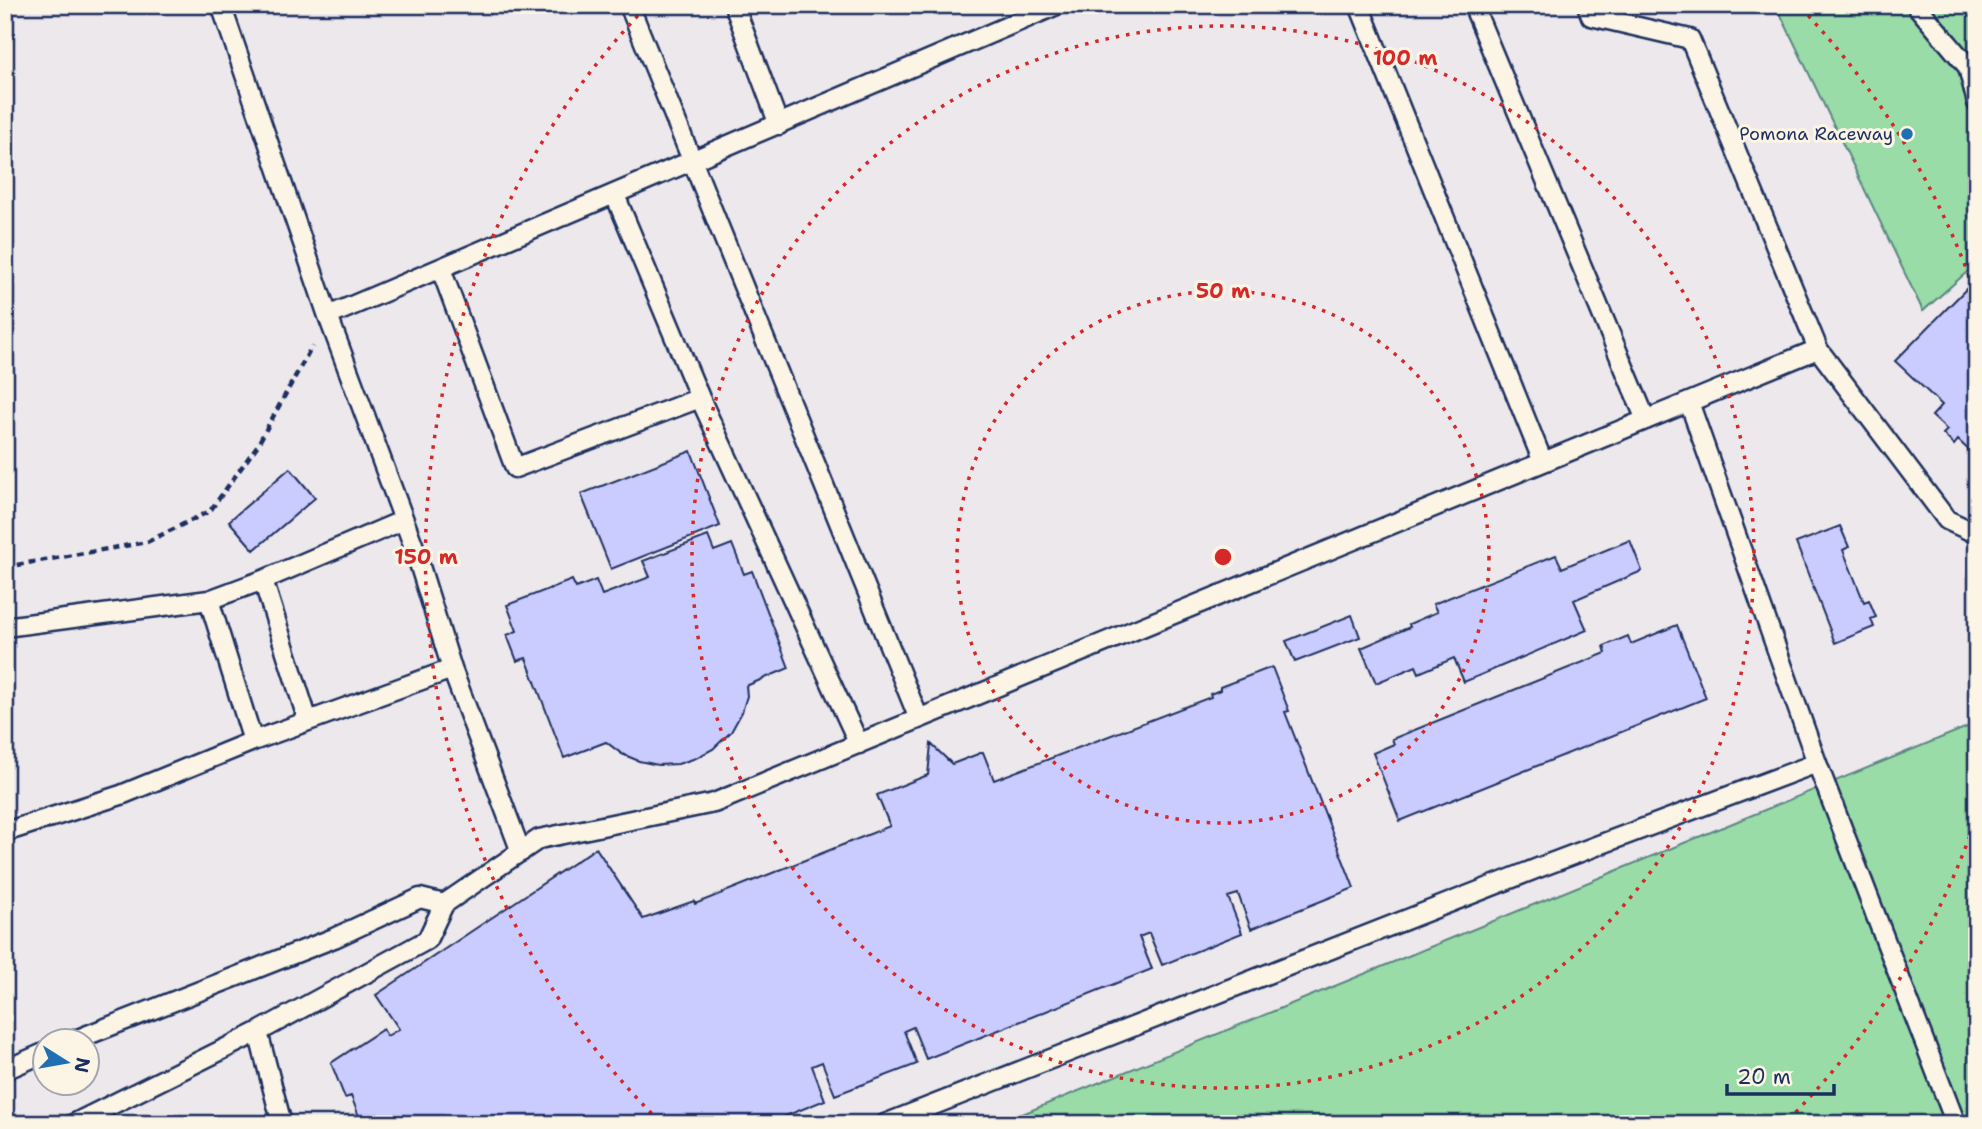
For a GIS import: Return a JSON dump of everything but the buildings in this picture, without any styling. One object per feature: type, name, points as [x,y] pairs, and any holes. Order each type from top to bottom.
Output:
[{"type":"lane","points":[[221,5],[328,316],[404,520],[452,669],[520,852]]},
{"type":"lane","points":[[629,5],[919,719]]},
{"type":"lane","points":[[734,5],[779,125]]},
{"type":"lane","points":[[328,316],[1057,5]]},
{"type":"lane","points":[[1359,5],[1543,462]]},
{"type":"lane","points":[[1473,5],[1646,420]]},
{"type":"lane","points":[[1587,5],[1591,16],[1690,39],[1818,349],[1947,520],[1977,534]]},
{"type":"lane","points":[[1916,5],[1968,68],[1977,103]]},
{"type":"lane","points":[[615,195],[700,398],[859,744]]},
{"type":"lane","points":[[441,269],[515,468],[700,398]]},
{"type":"lane","points":[[73,1124],[258,1032],[427,940],[444,904],[539,839],[714,803],[1818,349]]},
{"type":"lane","points":[[1689,402],[1817,763],[1956,1124]]},
{"type":"lane","points":[[5,627],[209,600],[404,520]]},
{"type":"lane","points":[[263,580],[308,721]]},
{"type":"lane","points":[[209,600],[253,741]]},
{"type":"lane","points":[[5,832],[121,795],[253,741],[452,669]]},
{"type":"lane","points":[[884,1124],[1517,876],[1817,763]]},
{"type":"lane","points":[[102,1029],[334,938],[420,898],[444,904]]},
{"type":"lane","points":[[258,1032],[282,1124]]},
{"type":"lane","points":[[5,1070],[32,1058]]},
{"type":"path","points":[[5,567],[147,542],[210,511],[257,446],[328,316]]},
{"type":"green space","name":"Pomona Raceway","points":[[1776,5],[1977,5],[1977,263],[1923,311]]},
{"type":"green space","points":[[1977,723],[1977,1124],[998,1124]]},
{"type":"place","name":"Pomona Raceway","points":[[1907,134]]}]
